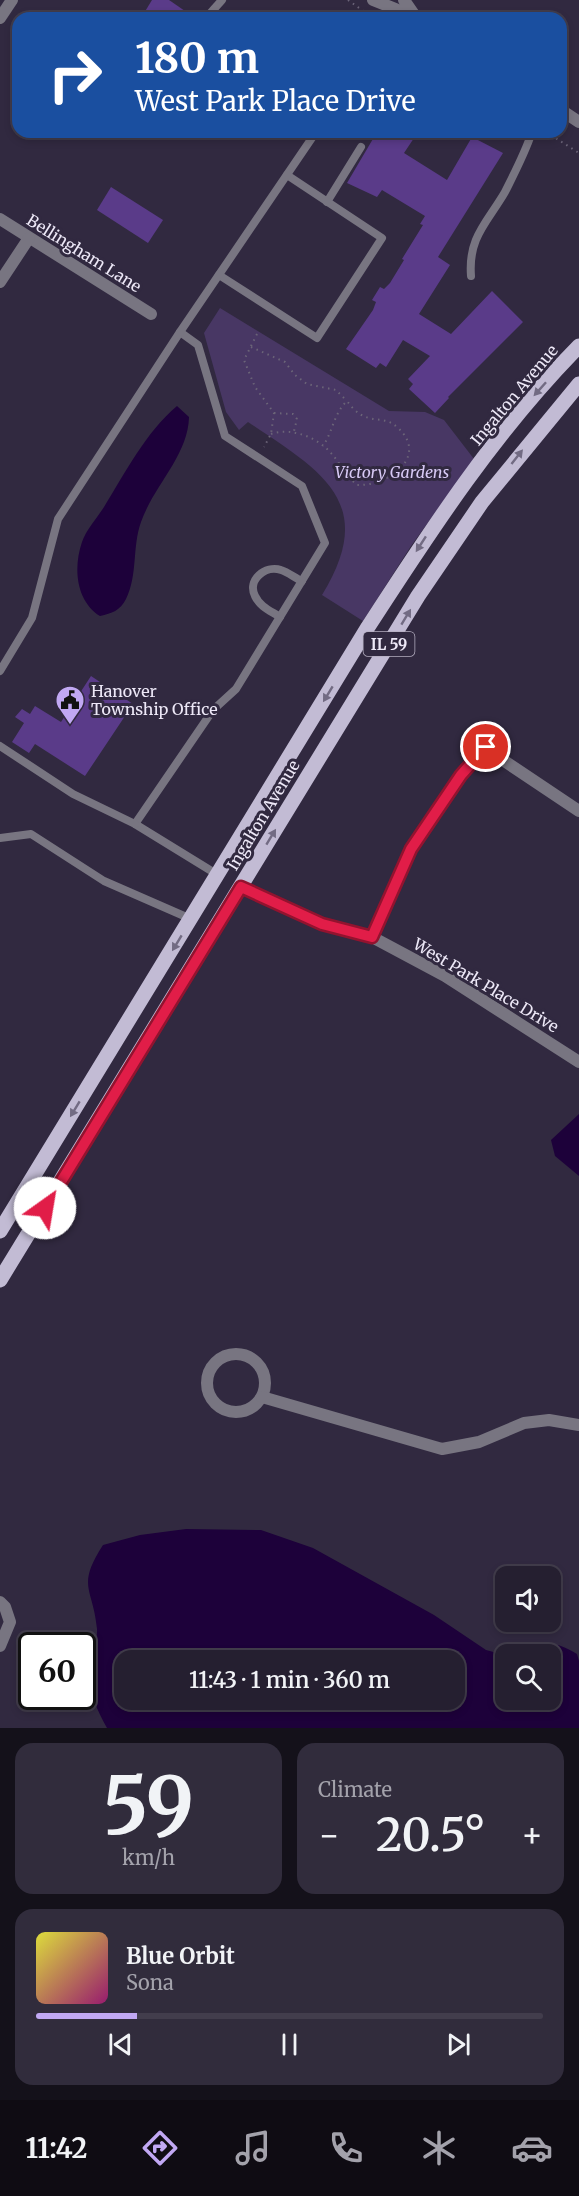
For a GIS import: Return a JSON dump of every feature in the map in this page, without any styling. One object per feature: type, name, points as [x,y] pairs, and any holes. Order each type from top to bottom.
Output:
[{"type":"main road","name":"Ingalton Avenue","points":[[0,1231],[425,538],[492,447],[579,346]]},
{"type":"main road","name":"Ingalton Avenue","points":[[0,1280],[453,543],[519,455],[579,384]]},
{"type":"main road","points":[[218,875],[241,887]]},
{"type":"street","points":[[0,18],[12,0]]},
{"type":"street","points":[[373,0],[379,5],[400,12]]},
{"type":"street","name":"Bellingham Lane","points":[[0,219],[151,314]]},
{"type":"street","points":[[0,282],[29,238]]},
{"type":"street","points":[[372,937],[411,849],[461,775],[486,747],[579,811]]},
{"type":"street","name":"West Park Place Drive","points":[[241,887],[322,924],[372,937],[445,976],[579,1062]]},
{"type":"street","points":[[231,1355],[249,1357],[262,1370],[265,1388],[262,1396],[256,1405],[238,1412],[219,1407],[208,1390],[210,1371],[222,1358],[231,1355]]},
{"type":"street","points":[[262,1396],[442,1449],[479,1442],[524,1423],[549,1420],[579,1425]]},
{"type":"street","points":[[0,1602],[10,1622],[0,1646]]},
{"type":"lane","points":[[211,12],[222,0]]},
{"type":"lane","points":[[0,671],[32,618],[58,519],[180,332],[312,138]]},
{"type":"lane","points":[[471,276],[469,257],[474,240],[504,193],[529,138]]},
{"type":"lane","points":[[327,202],[361,147]]},
{"type":"lane","points":[[219,275],[317,338],[382,238],[287,176]]},
{"type":"lane","points":[[135,824],[213,710],[236,689],[325,543],[302,486],[225,436],[198,345],[180,332]]},
{"type":"lane","points":[[280,617],[260,605],[253,594],[258,575],[267,568],[280,569],[302,581]]},
{"type":"lane","points":[[0,746],[74,794],[135,824],[218,875]]},
{"type":"lane","points":[[0,838],[31,834],[104,881],[191,920]]},
{"type":"path","points":[[348,0],[365,12]]},
{"type":"path","points":[[555,138],[579,153]]},
{"type":"path","points":[[257,334],[244,360],[255,387],[273,413],[271,434],[263,447]]},
{"type":"path","points":[[250,346],[259,353],[285,362],[295,375],[307,384],[336,390],[354,412],[366,418],[386,420],[397,426],[407,443],[404,465],[382,482],[357,485],[347,477],[324,446],[294,433],[271,434]]},
{"type":"path","points":[[324,446],[332,433],[336,415],[347,401]]},
{"type":"path","points":[[273,413],[293,414],[297,419],[294,433]]},
{"type":"green space","name":"Victory Gardens","points":[[220,308],[389,411],[425,412],[444,420],[474,459],[411,546],[363,621],[322,595],[338,563],[345,536],[343,512],[334,492],[319,474],[248,422],[239,430],[226,412],[204,333]]},
{"type":"shaded area","points":[[177,406],[189,417],[187,431],[177,458],[154,495],[141,522],[130,590],[124,603],[118,609],[100,616],[92,610],[81,593],[77,573],[82,542],[146,440]]},
{"type":"shaded area","points":[[579,1114],[579,1176],[555,1156],[551,1140]]},
{"type":"shaded area","points":[[186,1529],[261,1530],[313,1548],[434,1615],[486,1650],[495,1652],[495,1710],[561,1710],[561,1646],[577,1654],[579,1661],[579,1728],[107,1728],[96,1706],[97,1633],[88,1587],[90,1570],[103,1545],[140,1535]]},
{"type":"building","points":[[152,0],[169,0],[185,11],[184,12],[145,12]]},
{"type":"building","points":[[373,138],[414,138],[404,153],[447,180],[471,138],[503,153],[438,257],[450,265],[419,314],[451,334],[492,291],[523,322],[435,413],[409,389],[413,384],[408,379],[430,356],[403,340],[386,367],[380,363],[376,368],[346,349],[373,310],[376,302],[372,300],[380,287],[384,289],[390,283],[404,260],[402,259],[423,225],[420,224],[425,216],[382,190],[377,197],[347,183]]},
{"type":"building","points":[[111,187],[163,220],[148,243],[97,210]]},
{"type":"building","name":"Hanover Township Office","points":[[91,676],[133,704],[85,776],[35,744],[29,753],[12,742],[24,723],[15,717],[22,709],[30,714],[35,706],[61,722]]},
{"type":"place","name":"Hanover Township Office","points":[[70,726]]},
{"type":"route","points":[[45,1208],[241,887],[322,924],[372,937],[411,849],[461,775],[486,747]]}]
